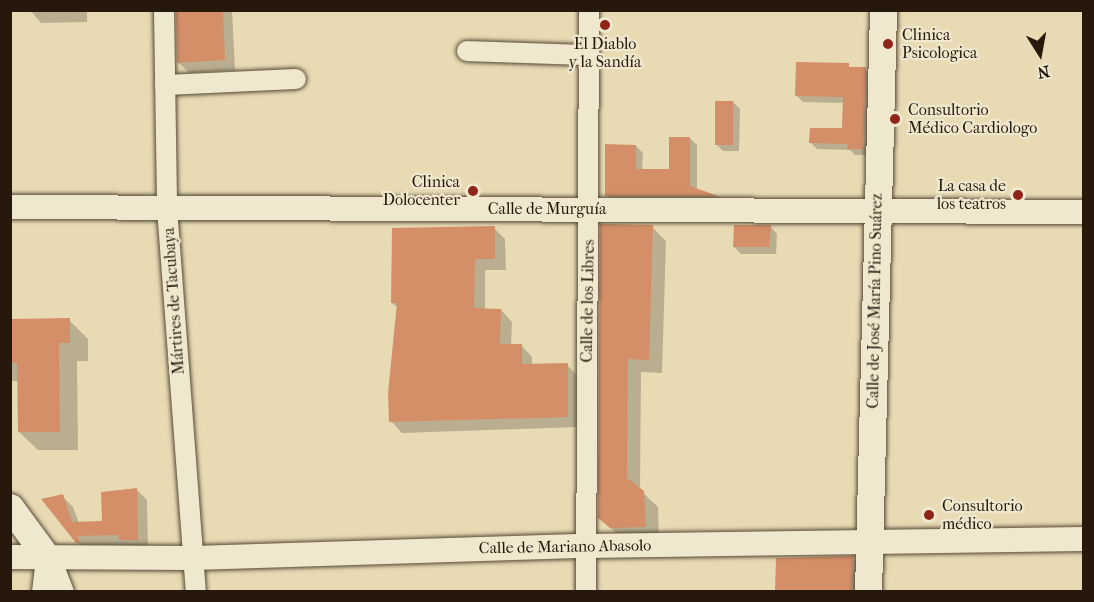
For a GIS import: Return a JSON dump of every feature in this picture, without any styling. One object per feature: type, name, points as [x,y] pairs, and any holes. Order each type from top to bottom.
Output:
[{"type":"main road","name":"Calle de José María Pino Suárez","points":[[868,591],[883,10]]},
{"type":"main road","points":[[10,507],[46,556],[60,591]]},
{"type":"street","name":"Mártires de Tacubaya","points":[[164,10],[167,208],[196,591]]},
{"type":"street","name":"Calle de los Libres","points":[[586,591],[589,10]]},
{"type":"street","points":[[467,51],[590,55]]},
{"type":"street","points":[[165,85],[296,79]]},
{"type":"street","name":"Calle de Murguía","points":[[10,207],[1083,212]]},
{"type":"street","name":"Calle de Mariano Abasolo","points":[[10,557],[194,558],[586,546],[1083,539]]},
{"type":"street","points":[[42,591],[46,556]]},
{"type":"building","points":[[176,10],[223,10],[225,60],[177,63]]},
{"type":"building","points":[[796,62],[849,63],[849,67],[866,67],[863,149],[847,149],[847,144],[809,143],[810,128],[842,128],[843,97],[795,96]]},
{"type":"building","points":[[715,101],[733,101],[733,145],[715,145]]},
{"type":"building","points":[[669,137],[690,137],[690,186],[718,196],[605,196],[605,144],[636,145],[636,169],[669,169]]},
{"type":"building","points":[[600,224],[653,225],[649,360],[628,359],[627,478],[644,491],[646,527],[610,528],[598,518]]},
{"type":"building","points":[[734,225],[771,225],[769,247],[733,247]]},
{"type":"building","points":[[495,226],[495,259],[475,259],[474,308],[501,309],[500,344],[522,344],[522,364],[568,363],[568,417],[389,422],[388,393],[397,303],[391,303],[392,228]]},
{"type":"building","points":[[70,318],[70,343],[59,343],[60,432],[18,432],[17,363],[10,363],[10,319]]},
{"type":"building","points":[[137,488],[138,540],[120,540],[117,535],[78,536],[80,543],[76,543],[41,499],[63,494],[72,522],[102,521],[101,492]]},
{"type":"building","points":[[853,556],[852,591],[775,591],[776,558]]},
{"type":"place","name":"El Diablo y la Sandía","points":[[605,25]]},
{"type":"place","name":"Clinica Psicologica","points":[[888,44]]},
{"type":"place","name":"Consultorio Médico Cardiologo","points":[[895,119]]},
{"type":"place","name":"Clinica Dolocenter","points":[[473,191]]},
{"type":"place","name":"La casa de los teatros","points":[[1018,195]]},
{"type":"place","name":"Consultorio médico","points":[[929,515]]}]
